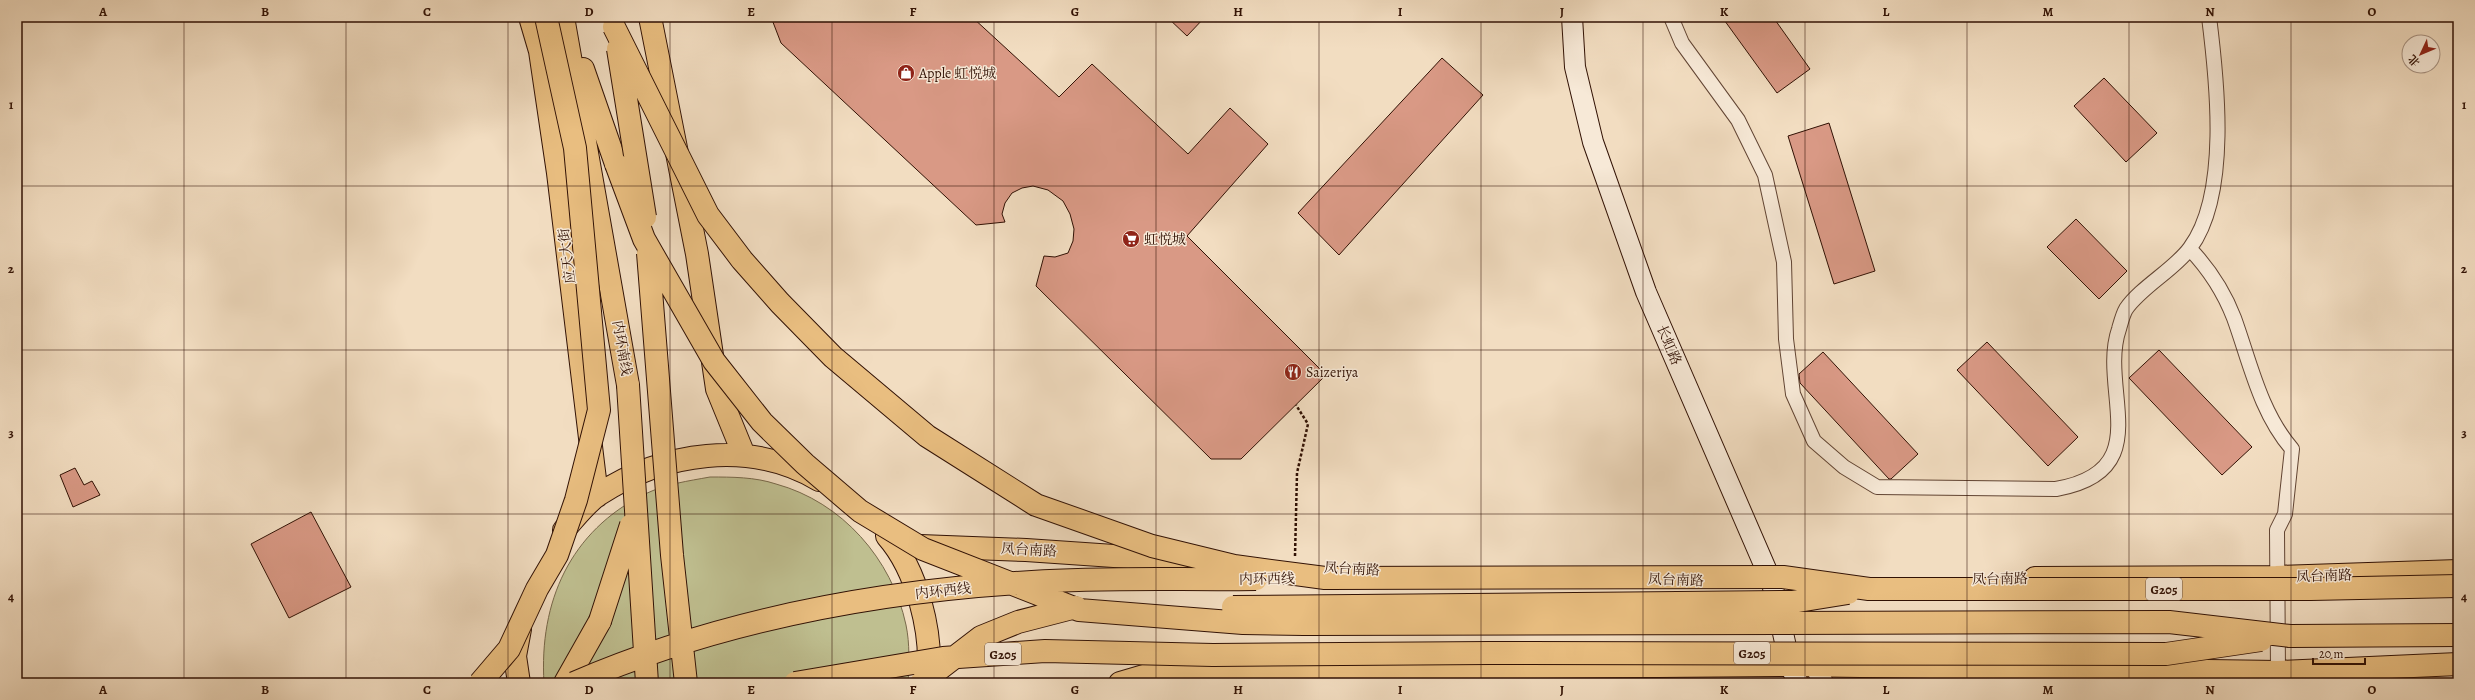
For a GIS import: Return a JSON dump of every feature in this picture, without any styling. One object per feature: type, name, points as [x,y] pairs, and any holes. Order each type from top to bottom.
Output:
[{"type":"main road","name":"应天大街","points":[[530,17],[540,51],[558,173],[597,496]]},
{"type":"main road","points":[[480,683],[509,649],[537,589],[557,556],[576,500],[599,410],[575,148],[546,17]]},
{"type":"main road","points":[[564,17],[644,239],[714,362],[762,422],[805,464],[860,511],[923,550],[1079,610],[1242,623],[1304,624],[2169,622],[2290,636]]},
{"type":"main road","name":"内环南线","points":[[564,17],[628,385],[647,683]]},
{"type":"main road","points":[[650,17],[697,254],[717,389],[744,455]]},
{"type":"main road","points":[[612,22],[643,194],[657,371],[686,683]]},
{"type":"main road","points":[[612,22],[708,215],[734,249],[780,303],[833,357],[927,436],[1036,505],[1094,527],[1152,546],[1234,566],[1325,578],[1783,577],[1869,589]]},
{"type":"main road","points":[[565,683],[600,621],[620,564],[651,455],[657,371]]},
{"type":"main road","points":[[519,683],[515,656],[526,595],[554,540],[597,496],[642,470],[692,456],[744,455],[802,470],[854,501],[894,545],[920,597],[931,654],[928,683]]},
{"type":"main road","name":"凤台南路","points":[[894,545],[1026,550],[1295,566],[1772,583],[2276,577],[2458,571]]},
{"type":"main road","name":"内环西线","points":[[574,683],[623,662],[742,626],[854,602],[1032,582],[1132,578],[1325,578]]},
{"type":"main road","name":"凤台南路","points":[[1869,589],[2311,589],[2458,586]]},
{"type":"main road","points":[[921,683],[981,637],[1018,622],[1103,600],[1247,608],[1792,602],[1869,589]]},
{"type":"main road","name":"G205","points":[[795,683],[943,658],[1045,651],[1213,656],[1489,653],[2166,654],[2290,636],[2458,635]]},
{"type":"main road","points":[[468,683],[515,656]]},
{"type":"main road","points":[[1121,683],[1213,656]]},
{"type":"main road","points":[[1121,683],[1238,672],[1819,675],[2278,672],[2458,664]]},
{"type":"street","name":"长虹路","points":[[1572,17],[1575,67],[1593,142],[1641,277],[1772,583],[1794,674]]},
{"type":"street","points":[[1671,17],[1682,43],[1738,120],[1765,175],[1784,262],[1786,339],[1793,394],[1814,441],[1844,468],[1877,487],[2056,489],[2076,486],[2096,476],[2113,456],[2120,426],[2117,396],[2117,336],[2126,309],[2190,249],[2201,228],[2210,199],[2218,157],[2215,61],[2209,17]]},
{"type":"street","points":[[2190,249],[2209,270],[2233,317],[2254,377],[2278,432],[2292,449],[2285,514],[2277,530],[2276,577],[2278,672]]},
{"type":"path","points":[[1295,566],[1297,473],[1308,424],[1296,405]]},
{"type":"green space","points":[[710,477],[735,477],[760,480],[800,493],[822,504],[842,519],[860,536],[876,556],[889,578],[899,601],[906,625],[908,639],[908,683],[544,683],[544,653],[547,624],[554,597],[564,572],[579,549],[597,528],[619,509],[645,494],[669,485]]},
{"type":"building","name":"虹悦城","points":[[771,17],[972,17],[1059,97],[1092,64],[1188,154],[1230,108],[1268,144],[1187,236],[1326,375],[1241,459],[1211,459],[1036,286],[1044,256],[1055,257],[1068,253],[1073,241],[1074,229],[1070,214],[1063,201],[1048,190],[1033,186],[1022,188],[1012,193],[1005,203],[1002,214],[1005,222],[976,225],[781,43]]},
{"type":"building","points":[[1167,17],[1205,17],[1187,36]]},
{"type":"building","points":[[1722,17],[1773,17],[1810,69],[1777,93]]},
{"type":"building","points":[[1442,58],[1483,95],[1339,255],[1298,213]]},
{"type":"building","points":[[2104,78],[2157,133],[2126,162],[2074,106]]},
{"type":"building","points":[[1829,123],[1875,271],[1834,284],[1788,136]]},
{"type":"building","points":[[2076,219],[2127,271],[2099,299],[2047,247]]},
{"type":"building","points":[[1987,342],[2078,437],[2048,466],[1957,370]]},
{"type":"building","points":[[2159,350],[2252,447],[2222,475],[2129,378]]},
{"type":"building","points":[[1823,352],[1918,454],[1891,479],[1889,479],[1800,383],[1799,374]]},
{"type":"building","points":[[75,468],[84,485],[92,481],[100,495],[73,507],[60,475]]},
{"type":"building","points":[[311,512],[351,587],[289,618],[251,544]]},
{"type":"place","name":"Apple 虹悦城","points":[[906,73]]},
{"type":"place","name":"虹悦城","points":[[1131,239]]},
{"type":"place","name":"Saizeriya","points":[[1293,372]]}]
